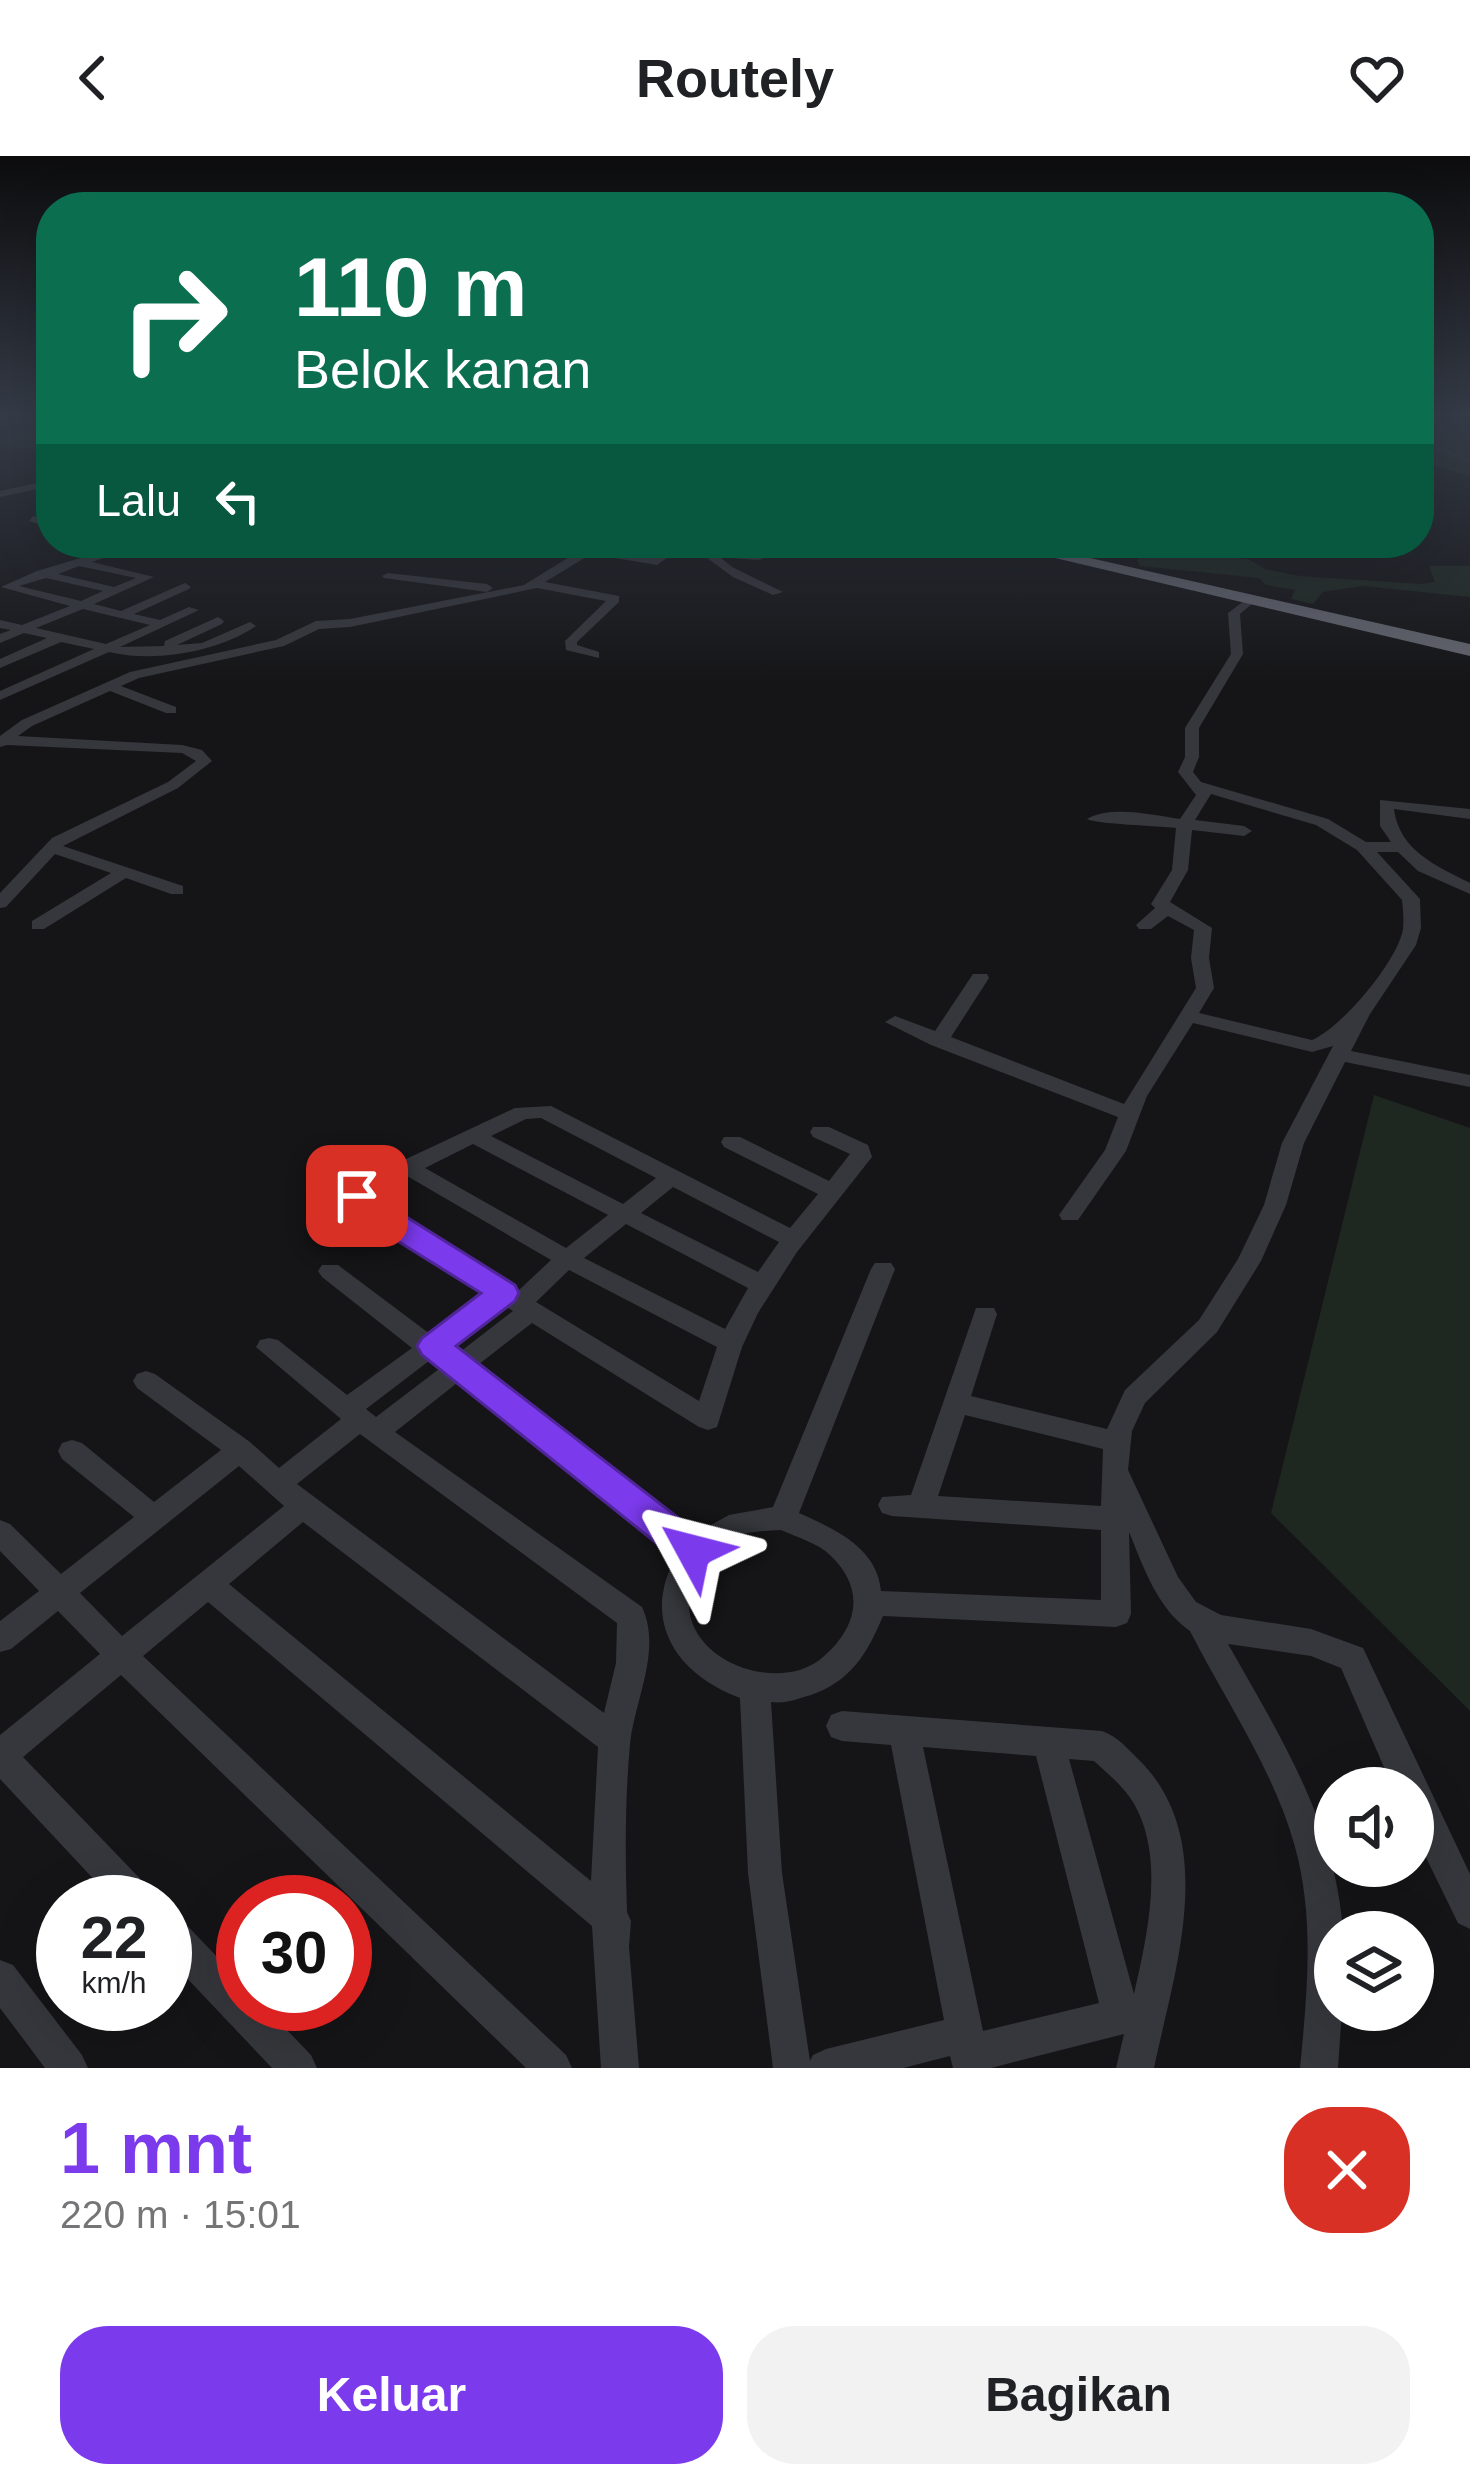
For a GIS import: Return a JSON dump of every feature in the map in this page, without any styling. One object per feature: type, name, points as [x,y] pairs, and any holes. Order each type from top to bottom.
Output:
[{"type":"highway","points":[[1068,558],[1470,650]]},
{"type":"street","points":[[89,558],[7,586],[162,624]]},
{"type":"street","points":[[27,723],[158,668],[280,643],[316,625],[344,624],[518,591],[578,558]]},
{"type":"street","points":[[718,558],[734,575],[777,592]]},
{"type":"street","points":[[0,639],[148,577],[74,562]]},
{"type":"street","points":[[568,565],[593,569]]},
{"type":"street","points":[[41,573],[118,591]]},
{"type":"street","points":[[388,576],[518,591]]},
{"type":"street","points":[[536,584],[615,599],[571,641],[571,647],[594,655]]},
{"type":"street","points":[[121,615],[185,587]]},
{"type":"street","points":[[1070,1215],[1106,1166],[1205,988],[1200,958],[1204,930],[1160,904],[1180,870],[1185,823],[1203,798],[1185,772],[1192,757],[1190,733],[1237,654],[1234,613],[1252,599]]},
{"type":"street","points":[[0,696],[49,672],[117,650],[193,610]]},
{"type":"street","points":[[158,650],[218,621]]},
{"type":"street","points":[[0,624],[117,650],[204,647],[250,626]]},
{"type":"street","points":[[2,662],[62,637]]},
{"type":"street","points":[[1,741],[103,680],[119,665],[117,650]]},
{"type":"street","points":[[2,662],[49,672]]},
{"type":"street","points":[[109,686],[171,710]]},
{"type":"street","points":[[0,903],[51,847],[173,785],[205,761],[182,749],[1,741]]},
{"type":"street","points":[[871,1604],[1116,1614],[1116,1454],[1134,1397],[1208,1326],[1249,1262],[1275,1205],[1293,1143],[1360,1014],[1407,945],[1411,899],[1363,847],[1322,822],[1199,786]]},
{"type":"street","points":[[1470,814],[1385,802],[1388,826],[1402,847],[1435,873],[1470,889]]},
{"type":"street","points":[[1095,819],[1118,816],[1244,831]]},
{"type":"street","points":[[51,847],[177,890]]},
{"type":"street","points":[[1363,847],[1402,847]]},
{"type":"street","points":[[38,925],[124,872]]},
{"type":"street","points":[[1393,878],[1435,873]]},
{"type":"street","points":[[1145,925],[1164,910]]},
{"type":"street","points":[[938,1041],[980,978]]},
{"type":"street","points":[[1189,1016],[1312,1046],[1325,1043],[1360,1014]]},
{"type":"street","points":[[895,1022],[1131,1114]]},
{"type":"street","points":[[1340,1054],[1470,1081]]},
{"type":"street","points":[[796,1241],[544,1111],[523,1113],[363,1188],[357,1201],[709,1420],[713,1384],[729,1342],[764,1286],[862,1153],[821,1132]]},
{"type":"street","points":[[476,1136],[764,1286]]},
{"type":"street","points":[[732,1142],[831,1191]]},
{"type":"street","points":[[409,1168],[567,1259],[729,1342]]},
{"type":"street","points":[[361,1420],[459,1367],[518,1302],[673,1176]]},
{"type":"street","points":[[783,1518],[883,1269]]},
{"type":"street","points":[[330,1271],[693,1551]]},
{"type":"street","points":[[279,1483],[361,1420],[433,1346],[518,1302]]},
{"type":"street","points":[[922,1507],[985,1315]]},
{"type":"street","points":[[268,1347],[361,1420],[624,1609],[634,1626],[614,1740],[612,1993],[620,2068]]},
{"type":"street","points":[[146,1381],[614,1740]]},
{"type":"street","points":[[956,1403],[1116,1454],[1177,1601],[1200,1620],[1296,1800],[1312,1847],[1321,1886],[1326,1954],[1319,2068]]},
{"type":"street","points":[[0,1639],[240,1450]]},
{"type":"street","points":[[72,1451],[152,1516]]},
{"type":"street","points":[[114,1875],[0,1756],[303,1505]]},
{"type":"street","points":[[892,1505],[1117,1519]]},
{"type":"street","points":[[783,1518],[816,1528],[844,1546],[863,1573],[871,1604],[866,1633],[849,1659],[823,1678],[790,1689],[755,1688],[717,1674],[689,1649],[675,1616],[676,1582],[693,1551],[718,1532],[749,1520],[783,1518]]},
{"type":"street","points":[[0,1532],[121,1655],[553,2068]]},
{"type":"street","points":[[208,1584],[613,1921]]},
{"type":"street","points":[[1200,1620],[1317,1641],[1352,1658],[1367,1681],[1402,1767]]},
{"type":"street","points":[[755,1688],[765,1873],[792,2068]]},
{"type":"street","points":[[842,1726],[1102,1746],[1146,1792],[1165,1846],[1166,1909],[1136,2013],[1135,2068]]},
{"type":"street","points":[[904,1731],[968,2052]]},
{"type":"street","points":[[1048,1742],[1136,2013]]},
{"type":"street","points":[[1434,1837],[1470,1911]]},
{"type":"street","points":[[192,1957],[298,2068]]},
{"type":"street","points":[[0,1978],[69,2068]]},
{"type":"street","points":[[826,2068],[968,2052],[1136,2013]]},
{"type":"shaded area","points":[[1238,558],[1299,576],[1422,584],[1435,582],[1429,566],[1470,566],[1470,597],[1363,586],[1323,592],[1313,604],[1291,599],[1295,590],[1266,585],[1259,578],[1140,566],[1137,560]]},
{"type":"shaded area","points":[[1374,1095],[1470,1128],[1470,1711],[1271,1513]]},
{"type":"route","points":[[357,1196],[361,1205],[503,1293],[433,1346],[693,1551]]}]
